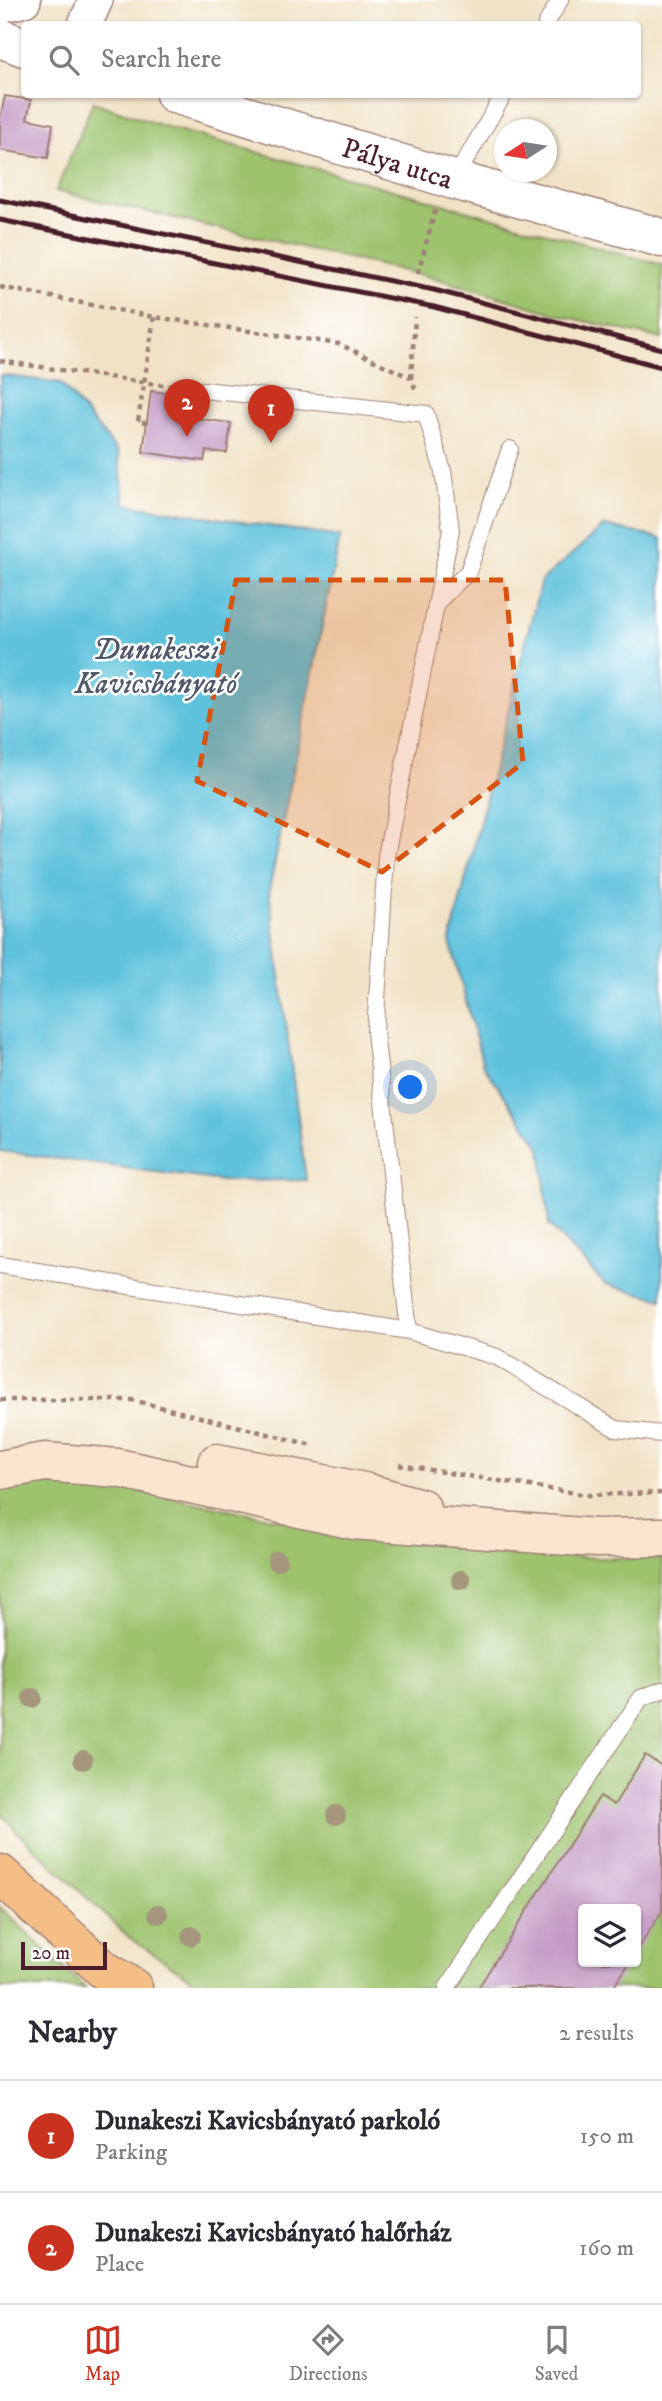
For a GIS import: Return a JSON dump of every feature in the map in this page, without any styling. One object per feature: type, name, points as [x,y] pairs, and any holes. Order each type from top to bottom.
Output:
[{"type":"highway","points":[[0,1874],[104,1970],[133,1988]]},
{"type":"highway","points":[[0,1899],[92,1988]]},
{"type":"main road","points":[[0,1443],[47,1439],[121,1443],[364,1492],[493,1530]]},
{"type":"main road","points":[[0,1470],[45,1462],[118,1468],[354,1520],[596,1538],[662,1537]]},
{"type":"street","points":[[0,6],[24,0]]},
{"type":"street","points":[[0,38],[21,46]]},
{"type":"street","name":"Pálya utca","points":[[186,98],[445,191],[662,238]]},
{"type":"lane","points":[[548,21],[560,0]]},
{"type":"lane","points":[[445,191],[502,98]]},
{"type":"lane","points":[[204,390],[426,414],[443,471],[451,530],[386,856],[375,1032],[409,1331]]},
{"type":"lane","points":[[436,603],[468,572],[510,449]]},
{"type":"lane","points":[[0,1265],[409,1331],[497,1357],[616,1429],[662,1434]]},
{"type":"lane","points":[[447,1988],[641,1698],[662,1690]]},
{"type":"path","points":[[418,273],[445,191]]},
{"type":"path","points":[[0,287],[153,317],[339,344],[411,378]]},
{"type":"path","points":[[147,423],[138,422],[153,317]]},
{"type":"path","points":[[415,317],[411,378],[426,414]]},
{"type":"path","points":[[0,362],[144,384],[204,390]]},
{"type":"path","points":[[0,1400],[132,1399],[313,1445]]},
{"type":"path","points":[[391,1464],[587,1496],[662,1493]]},
{"type":"highlighted area","points":[[236,580],[505,580],[523,763],[382,872],[197,781]]},
{"type":"green space","points":[[93,102],[160,125],[662,265],[662,339],[563,316],[435,278],[56,191]]},
{"type":"green space","points":[[58,1476],[283,1520],[434,1544],[586,1557],[662,1558],[662,1988],[204,1988],[130,1938],[18,1833],[0,1811],[0,1485]]},
{"type":"green space","points":[[0,1907],[85,1988],[0,1988]]},
{"type":"water","name":"Dunakeszi Kavicsbányató","points":[[0,375],[61,383],[118,452],[125,504],[340,537],[269,891],[306,1180],[222,1181],[0,1151]]},
{"type":"water","points":[[604,526],[662,538],[662,1299],[605,1284],[549,1225],[541,1148],[483,1065],[450,941],[541,581]]},
{"type":"building","points":[[5,96],[31,100],[27,119],[53,124],[48,158],[0,150],[0,118]]},
{"type":"building","points":[[151,391],[196,397],[193,418],[231,423],[227,453],[206,451],[204,461],[143,452]]},
{"type":"building","points":[[645,1755],[662,1766],[662,1911],[641,1944],[641,1904],[578,1904],[578,1967],[627,1967],[613,1988],[478,1988],[600,1796],[614,1805]]},
{"type":"railway","points":[[0,200],[434,290],[662,349]]},
{"type":"railway","points":[[0,220],[434,307],[662,367]]},
{"type":"place","name":"Dunakeszi Kavicsbányató halőrház","points":[[187,437]]},
{"type":"place","name":"Dunakeszi Kavicsbányató parkoló","points":[[271,443]]}]
